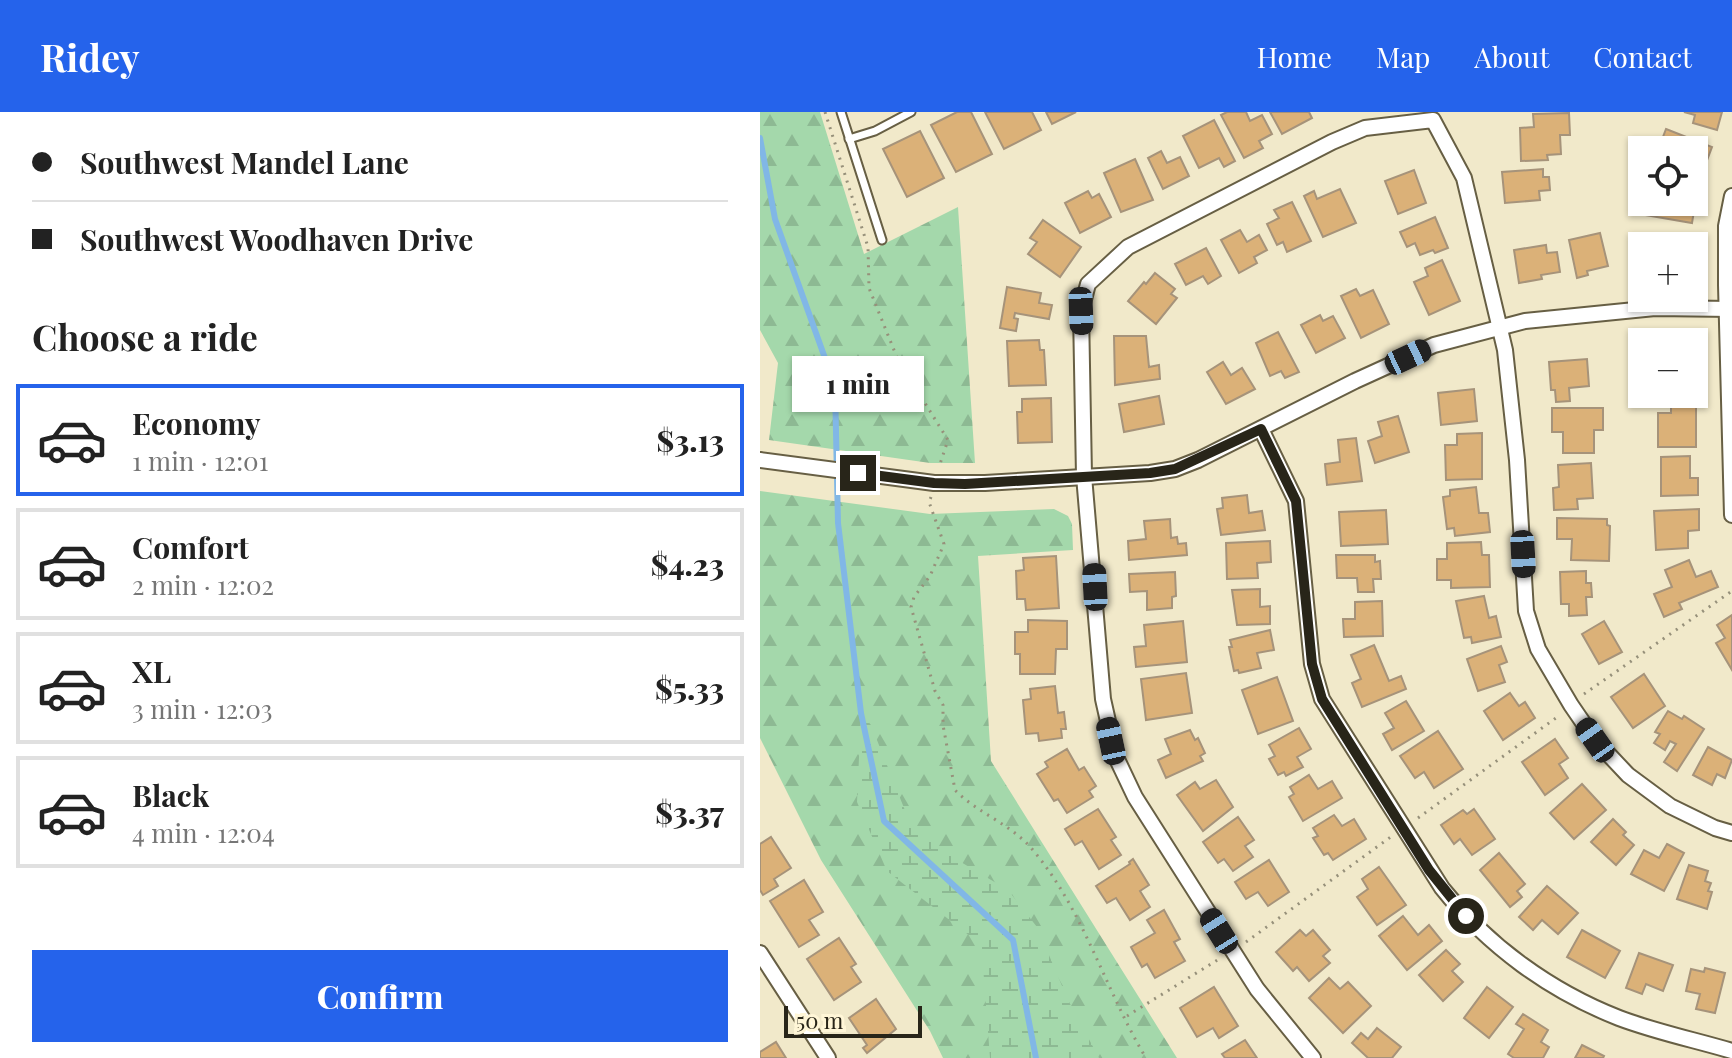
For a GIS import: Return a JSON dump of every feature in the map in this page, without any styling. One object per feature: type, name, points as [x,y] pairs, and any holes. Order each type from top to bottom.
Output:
[{"type":"street","points":[[1313,1058],[1248,976],[1135,797],[1116,757],[1103,699],[1084,476],[1081,311],[1088,284],[1128,247],[1365,128],[1433,120],[1464,178],[1499,328],[1512,402],[1526,611],[1538,649],[1595,740],[1628,775],[1670,806],[1732,833]]},
{"type":"street","points":[[1732,196],[1726,226],[1732,515]]},
{"type":"street","points":[[760,460],[934,483],[1150,473],[1175,469],[1434,345],[1525,321],[1655,308],[1730,309]]},
{"type":"street","points":[[1261,429],[1296,501],[1310,652],[1322,699],[1442,888],[1485,934],[1552,985],[1620,1018],[1732,1051]]},
{"type":"street","points":[[760,953],[828,1058]]},
{"type":"lane","points":[[841,112],[882,240]]},
{"type":"lane","points":[[849,139],[875,131],[911,112]]},
{"type":"path","points":[[825,112],[868,247],[869,288],[898,360],[948,440],[941,461]]},
{"type":"path","points":[[929,502],[944,544],[930,576],[914,597],[911,607],[935,691],[943,705],[943,725],[955,790],[1029,845],[1051,872],[1063,889],[1131,1033],[1146,1058]]},
{"type":"path","points":[[1584,693],[1732,591]]},
{"type":"path","points":[[1415,820],[1559,715]]},
{"type":"path","points":[[1245,943],[1390,837]]},
{"type":"path","points":[[1125,1017],[1221,959]]},
{"type":"green space","points":[[760,112],[820,112],[864,254],[958,207],[975,463],[930,463],[769,440],[778,363],[760,330]]},
{"type":"green space","points":[[760,491],[930,514],[1054,509],[1068,516],[1072,524],[1073,550],[978,556],[991,761],[1177,1058],[943,1058],[930,1031],[821,860],[760,738]]},
{"type":"green space","points":[[861,713],[871,725],[910,823],[949,855],[1008,890],[1037,927],[1068,1000],[1099,1058],[990,1058],[982,953],[975,940],[887,871],[857,802]]},
{"type":"building","points":[[957,112],[971,112],[992,154],[956,172],[931,125]]},
{"type":"building","points":[[985,112],[1032,112],[1041,130],[1004,149]]},
{"type":"building","points":[[1046,112],[1076,112],[1052,124]]},
{"type":"building","points":[[1246,112],[1250,121],[1262,115],[1272,134],[1259,141],[1263,148],[1244,158],[1221,115]]},
{"type":"building","points":[[1270,112],[1309,112],[1312,118],[1282,134]]},
{"type":"building","points":[[1684,112],[1722,112],[1717,130],[1693,123],[1695,115]]},
{"type":"building","points":[[1569,113],[1570,135],[1560,135],[1561,154],[1547,155],[1548,160],[1521,161],[1520,128],[1534,127],[1533,114]]},
{"type":"building","points":[[1214,120],[1235,161],[1224,167],[1219,158],[1199,168],[1183,136]]},
{"type":"building","points":[[1666,129],[1684,136],[1663,136]]},
{"type":"building","points":[[920,131],[944,178],[907,197],[883,149]]},
{"type":"building","points":[[1161,151],[1167,163],[1180,157],[1189,176],[1163,189],[1148,158]]},
{"type":"building","points":[[1135,159],[1153,200],[1121,212],[1104,173]]},
{"type":"building","points":[[1543,169],[1543,177],[1549,177],[1550,190],[1539,191],[1540,200],[1505,203],[1502,172]]},
{"type":"building","points":[[1414,170],[1426,203],[1398,214],[1385,181]]},
{"type":"building","points":[[1340,189],[1356,223],[1323,237],[1304,196],[1314,191],[1317,199]]},
{"type":"building","points":[[1088,191],[1092,198],[1099,194],[1111,217],[1080,233],[1065,203]]},
{"type":"building","points":[[1292,202],[1311,241],[1287,252],[1283,242],[1277,245],[1267,224],[1279,218],[1274,210]]},
{"type":"building","points":[[1651,216],[1693,216],[1692,223]]},
{"type":"building","points":[[1435,217],[1448,248],[1420,255],[1415,243],[1407,247],[1400,232]]},
{"type":"building","points":[[1043,220],[1081,247],[1060,277],[1028,254],[1037,242],[1030,238]]},
{"type":"building","points":[[1240,230],[1247,242],[1259,235],[1267,250],[1254,257],[1257,263],[1239,273],[1221,240]]},
{"type":"building","points":[[1600,233],[1608,266],[1587,271],[1588,275],[1577,278],[1569,240]]},
{"type":"building","points":[[1546,245],[1547,253],[1557,252],[1560,272],[1519,283],[1514,250]]},
{"type":"building","points":[[1206,248],[1221,276],[1208,284],[1203,276],[1186,285],[1175,264]]},
{"type":"building","points":[[1442,260],[1460,301],[1429,315],[1414,282],[1428,276],[1425,268]]},
{"type":"building","points":[[1155,273],[1175,289],[1171,294],[1177,298],[1156,324],[1128,301]]},
{"type":"building","points":[[1007,287],[1041,293],[1039,303],[1052,305],[1049,319],[1015,313],[1014,318],[1018,319],[1016,331],[1000,328]]},
{"type":"building","points":[[1356,289],[1360,296],[1373,290],[1389,324],[1361,338],[1341,296]]},
{"type":"building","points":[[1320,315],[1323,321],[1333,316],[1345,338],[1316,353],[1301,325]]},
{"type":"building","points":[[1278,332],[1299,372],[1285,378],[1281,371],[1270,376],[1256,343]]},
{"type":"building","points":[[1114,336],[1146,336],[1149,367],[1159,365],[1160,379],[1115,385]]},
{"type":"building","points":[[1039,340],[1040,350],[1044,350],[1046,385],[1009,386],[1007,341]]},
{"type":"building","points":[[1587,359],[1589,386],[1569,388],[1570,401],[1556,402],[1555,390],[1551,390],[1549,362]]},
{"type":"building","points":[[1223,362],[1231,375],[1242,368],[1255,389],[1226,404],[1207,372]]},
{"type":"building","points":[[1474,389],[1477,421],[1441,425],[1438,393]]},
{"type":"building","points":[[1159,396],[1164,424],[1124,432],[1119,404]]},
{"type":"building","points":[[1051,398],[1052,442],[1018,443],[1017,412],[1022,412],[1022,399]]},
{"type":"building","points":[[1552,408],[1603,408],[1603,430],[1594,430],[1594,453],[1563,453],[1563,432],[1552,432]]},
{"type":"building","points":[[1671,408],[1696,408],[1696,447],[1658,447],[1658,413],[1671,413]]},
{"type":"building","points":[[1398,416],[1409,452],[1375,463],[1368,441],[1382,436],[1378,422]]},
{"type":"building","points":[[1482,433],[1482,479],[1446,480],[1445,445],[1457,445],[1457,434]]},
{"type":"building","points":[[1356,438],[1362,481],[1327,485],[1325,464],[1340,462],[1338,440]]},
{"type":"building","points":[[1690,456],[1690,478],[1698,478],[1698,495],[1661,496],[1661,457]]},
{"type":"building","points":[[1591,463],[1593,498],[1577,499],[1578,509],[1554,510],[1553,488],[1559,487],[1558,465]]},
{"type":"building","points":[[1476,487],[1479,513],[1488,513],[1490,532],[1455,536],[1454,528],[1447,529],[1443,497],[1450,496],[1450,490]]},
{"type":"building","points":[[1247,495],[1249,513],[1262,511],[1265,530],[1221,535],[1217,509],[1223,508],[1222,498]]},
{"type":"building","points":[[1699,509],[1699,530],[1688,531],[1688,548],[1656,550],[1654,511]]},
{"type":"building","points":[[1386,510],[1388,544],[1341,546],[1339,512]]},
{"type":"building","points":[[1557,518],[1607,519],[1610,526],[1609,561],[1571,560],[1572,539],[1557,539]]},
{"type":"building","points":[[1170,519],[1171,538],[1177,537],[1178,544],[1186,543],[1187,555],[1129,560],[1128,541],[1146,539],[1144,521]]},
{"type":"building","points":[[1270,541],[1271,562],[1257,563],[1258,578],[1227,579],[1226,543]]},
{"type":"building","points":[[1481,542],[1482,555],[1489,555],[1490,587],[1451,588],[1451,580],[1437,580],[1437,559],[1447,559],[1447,543]]},
{"type":"building","points":[[1336,555],[1375,555],[1375,562],[1380,561],[1381,579],[1373,579],[1374,592],[1358,592],[1357,578],[1337,578]]},
{"type":"building","points":[[1056,556],[1059,608],[1026,610],[1025,599],[1017,599],[1016,571],[1024,570],[1023,558]]},
{"type":"building","points":[[1689,560],[1696,577],[1711,571],[1718,587],[1679,603],[1682,609],[1664,617],[1654,594],[1672,587],[1665,570]]},
{"type":"building","points":[[1586,571],[1586,583],[1591,583],[1592,597],[1586,597],[1587,615],[1569,616],[1569,604],[1561,604],[1560,572]]},
{"type":"building","points":[[1175,572],[1176,596],[1172,597],[1172,608],[1147,610],[1147,591],[1130,592],[1129,574]]},
{"type":"building","points":[[1260,589],[1260,607],[1270,606],[1270,624],[1237,625],[1232,590]]},
{"type":"building","points":[[1484,596],[1489,618],[1496,616],[1501,637],[1472,643],[1471,637],[1464,638],[1456,601]]},
{"type":"building","points":[[1382,601],[1383,636],[1344,637],[1343,619],[1355,619],[1355,602]]},
{"type":"building","points":[[1732,615],[1732,670],[1716,643],[1725,638],[1717,625]]},
{"type":"building","points":[[1028,620],[1067,621],[1067,649],[1056,649],[1055,674],[1020,674],[1020,654],[1015,654],[1015,632],[1028,632]]},
{"type":"building","points":[[1183,621],[1187,662],[1136,667],[1134,647],[1146,646],[1144,625]]},
{"type":"building","points":[[1604,621],[1622,652],[1599,664],[1582,634]]},
{"type":"building","points":[[1270,630],[1274,650],[1257,653],[1261,668],[1239,673],[1238,670],[1234,671],[1230,640]]},
{"type":"building","points":[[1374,645],[1389,681],[1401,676],[1406,689],[1362,707],[1352,683],[1361,679],[1351,655]]},
{"type":"building","points":[[1501,646],[1507,662],[1499,665],[1505,682],[1478,691],[1467,659]]},
{"type":"building","points":[[1186,673],[1192,713],[1146,720],[1141,679]]},
{"type":"building","points":[[1644,674],[1665,706],[1633,728],[1611,697]]},
{"type":"building","points":[[1277,677],[1293,721],[1258,734],[1242,690]]},
{"type":"building","points":[[1055,686],[1058,713],[1064,712],[1066,729],[1061,729],[1062,738],[1039,741],[1038,733],[1026,734],[1023,700],[1031,699],[1030,689]]},
{"type":"building","points":[[1510,693],[1519,706],[1525,702],[1535,718],[1503,740],[1484,711]]},
{"type":"building","points":[[1406,701],[1424,731],[1392,750],[1383,734],[1394,728],[1385,713]]},
{"type":"building","points":[[1668,711],[1682,719],[1684,716],[1704,729],[1677,771],[1664,762],[1676,744],[1670,741],[1665,750],[1654,743],[1660,734],[1655,732]]},
{"type":"building","points":[[1299,728],[1311,749],[1297,757],[1303,767],[1286,776],[1284,772],[1278,775],[1269,759],[1275,756],[1269,745]]},
{"type":"building","points":[[1190,730],[1205,753],[1200,756],[1203,761],[1166,778],[1158,760],[1171,754],[1165,739]]},
{"type":"building","points":[[1438,731],[1463,769],[1434,788],[1424,772],[1415,778],[1400,756]]},
{"type":"building","points":[[1555,739],[1568,758],[1559,764],[1568,778],[1545,795],[1522,762]]},
{"type":"building","points":[[1708,747],[1732,760],[1725,778],[1717,774],[1712,785],[1693,775]]},
{"type":"building","points":[[1067,749],[1079,770],[1084,767],[1096,786],[1089,791],[1093,797],[1067,813],[1058,799],[1054,801],[1037,774],[1048,767],[1045,762]]},
{"type":"building","points":[[1309,775],[1318,789],[1332,781],[1342,798],[1303,821],[1289,797],[1294,794],[1290,787]]},
{"type":"building","points":[[1216,780],[1233,807],[1203,831],[1177,795],[1195,782],[1200,789]]},
{"type":"building","points":[[1582,784],[1606,810],[1574,839],[1550,813]]},
{"type":"building","points":[[1098,809],[1116,837],[1111,840],[1121,855],[1099,869],[1082,841],[1075,845],[1065,829]]},
{"type":"building","points":[[1474,809],[1495,839],[1472,855],[1460,839],[1454,844],[1441,825],[1463,810],[1467,814]]},
{"type":"building","points":[[1334,815],[1342,826],[1354,819],[1366,839],[1333,860],[1328,853],[1324,855],[1313,838],[1318,836],[1313,828]]},
{"type":"building","points":[[1238,817],[1254,840],[1245,846],[1253,857],[1233,871],[1224,859],[1218,863],[1203,842]]},
{"type":"building","points":[[1613,819],[1634,845],[1616,865],[1591,842]]},
{"type":"building","points":[[771,837],[791,868],[774,879],[778,886],[763,895],[760,890],[760,844]]},
{"type":"building","points":[[1667,844],[1684,853],[1664,891],[1631,874],[1644,850],[1659,858]]},
{"type":"building","points":[[1499,853],[1525,884],[1517,891],[1522,897],[1510,907],[1480,870]]},
{"type":"building","points":[[1133,859],[1149,885],[1140,891],[1150,907],[1130,920],[1116,898],[1107,903],[1096,886]]},
{"type":"building","points":[[1269,860],[1289,892],[1268,906],[1258,892],[1246,899],[1235,882]]},
{"type":"building","points":[[1689,865],[1708,871],[1705,881],[1711,883],[1708,891],[1712,892],[1707,909],[1677,899]]},
{"type":"building","points":[[1379,867],[1406,905],[1377,925],[1357,897],[1368,889],[1362,879]]},
{"type":"building","points":[[804,880],[823,912],[809,920],[819,935],[799,947],[770,901]]},
{"type":"building","points":[[1547,886],[1578,913],[1558,934],[1542,920],[1533,930],[1519,917]]},
{"type":"building","points":[[1164,910],[1180,939],[1174,942],[1185,961],[1155,978],[1147,964],[1142,967],[1131,947],[1155,933],[1147,920]]},
{"type":"building","points":[[1403,916],[1418,935],[1429,925],[1442,941],[1407,970],[1379,936]]},
{"type":"building","points":[[1300,930],[1306,936],[1313,930],[1330,950],[1323,956],[1330,963],[1309,981],[1297,967],[1293,971],[1276,952]]},
{"type":"building","points":[[1582,930],[1620,951],[1605,978],[1567,957]]},
{"type":"building","points":[[839,938],[856,964],[851,967],[861,982],[834,1000],[807,959]]},
{"type":"building","points":[[1446,950],[1460,964],[1452,971],[1463,982],[1443,1001],[1419,975]]},
{"type":"building","points":[[1639,953],[1673,965],[1663,991],[1646,984],[1642,994],[1626,988]]},
{"type":"building","points":[[1705,968],[1725,973],[1715,1013],[1696,1009],[1700,994],[1686,991],[1691,969],[1704,972]]},
{"type":"building","points":[[1329,978],[1340,989],[1348,982],[1371,1006],[1343,1033],[1309,998]]},
{"type":"building","points":[[1214,987],[1238,1026],[1219,1038],[1213,1028],[1197,1037],[1180,1008]]},
{"type":"building","points":[[1487,987],[1513,1007],[1489,1038],[1464,1018]]},
{"type":"building","points":[[876,999],[896,1029],[867,1053],[863,1048],[867,1045],[849,1018]]},
{"type":"building","points":[[1523,1014],[1548,1030],[1541,1042],[1549,1047],[1543,1058],[1514,1058],[1508,1054],[1524,1029],[1516,1024]]},
{"type":"building","points":[[1377,1028],[1401,1047],[1392,1058],[1368,1058],[1352,1043],[1361,1033],[1368,1039]]},
{"type":"building","points":[[1245,1040],[1257,1058],[1225,1058],[1222,1054]]},
{"type":"building","points":[[776,1042],[786,1058],[760,1058],[760,1052]]},
{"type":"building","points":[[1582,1045],[1604,1056],[1603,1058],[1575,1058]]},
{"type":"waterway","points":[[760,138],[775,219],[835,386],[838,523],[861,713],[884,821],[1013,940],[1036,1058]]},
{"type":"route","points":[[858,473],[965,484],[1150,473],[1175,469],[1198,460],[1261,429],[1296,501],[1312,664],[1322,699],[1429,870],[1466,916]]}]
